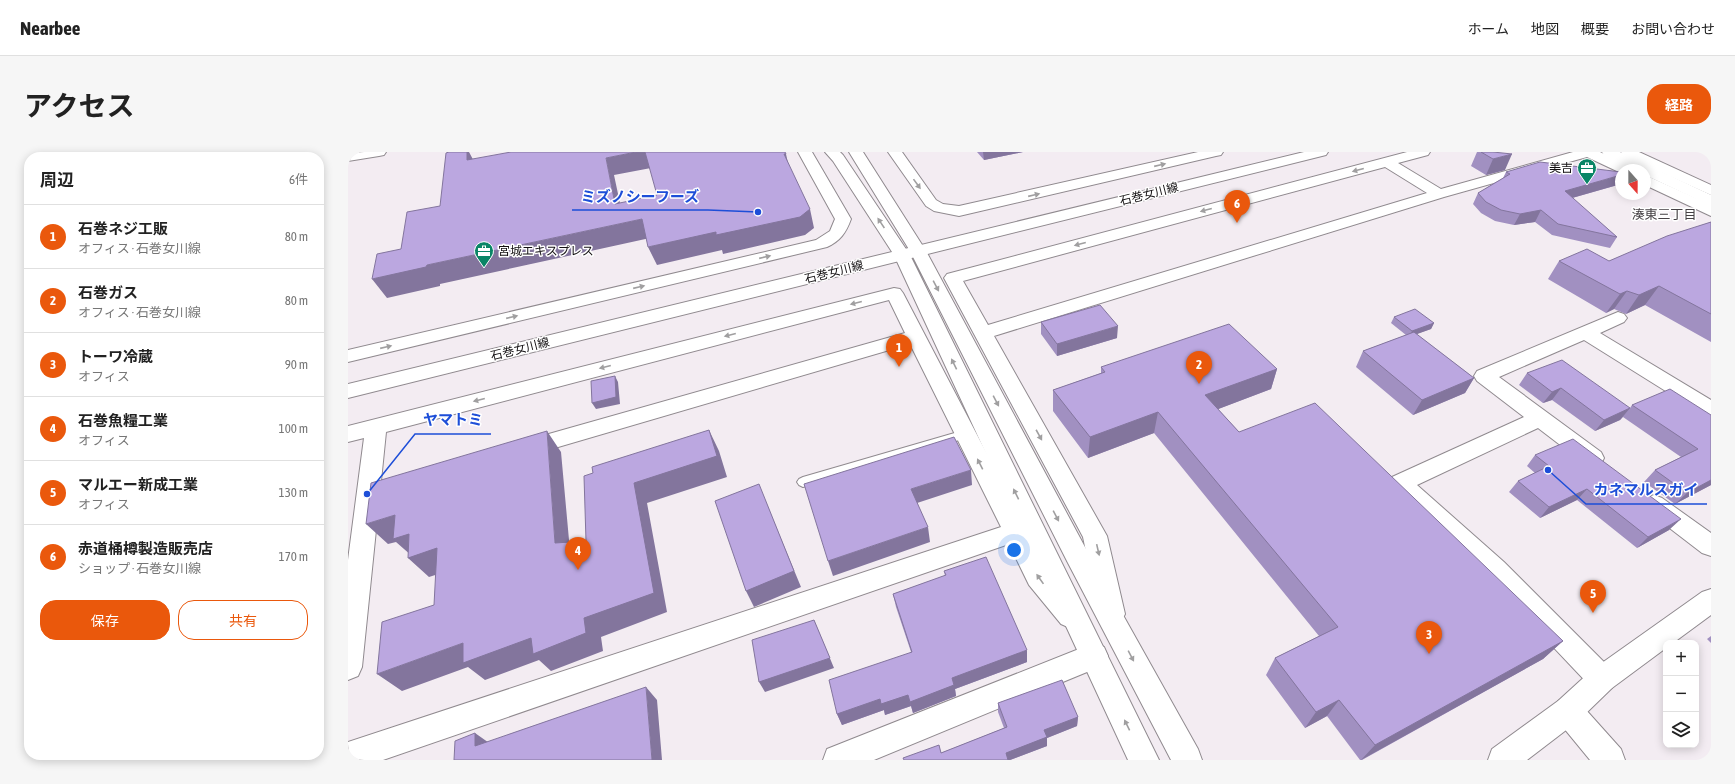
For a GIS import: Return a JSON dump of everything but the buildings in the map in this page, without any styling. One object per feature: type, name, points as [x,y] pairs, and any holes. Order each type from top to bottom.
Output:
[{"type":"street","points":[[348,157],[379,152]]},
{"type":"street","points":[[348,356],[821,244],[833,238],[839,232],[843,219],[805,152]]},
{"type":"street","points":[[832,152],[910,253],[1082,631],[1144,760]]},
{"type":"street","points":[[856,152],[856,155],[1115,625],[1187,760]]},
{"type":"street","points":[[895,152],[931,203],[939,208],[959,211],[1216,152]]},
{"type":"street","name":"石巻女川線","points":[[348,391],[1321,152]]},
{"type":"street","points":[[1115,625],[1095,536],[953,278],[1423,152]]},
{"type":"street","points":[[983,333],[1439,194],[1589,152],[1615,165]]},
{"type":"street","points":[[1609,152],[1711,201]]},
{"type":"street","points":[[1628,152],[1711,191]]},
{"type":"street","points":[[1387,162],[1439,194]]},
{"type":"street","points":[[1651,182],[1711,211]]},
{"type":"street","points":[[348,434],[894,293],[1038,577],[1082,631]]},
{"type":"street","points":[[1610,470],[1484,376],[1618,318]]},
{"type":"street","points":[[1585,332],[1711,410]]},
{"type":"street","points":[[504,454],[916,336]]},
{"type":"street","points":[[1540,418],[1400,483],[1496,569],[1602,679]]},
{"type":"street","points":[[348,667],[379,491],[376,426]]},
{"type":"street","points":[[1641,494],[1711,546]]},
{"type":"street","points":[[348,757],[1015,532]]},
{"type":"street","points":[[1518,756],[1602,679],[1711,600]]},
{"type":"street","points":[[838,760],[1094,656]]},
{"type":"street","points":[[1568,711],[1610,760]]},
{"type":"lane","points":[[803,482],[965,434]]},
{"type":"place","name":"美吉","points":[[1587,185]]},
{"type":"place","name":"ミズノシーフーズ","points":[[758,212]]},
{"type":"place","name":"赤道桶樽製造販売店","points":[[1237,223]]},
{"type":"place","name":"宮城エキスプレス","points":[[484,268]]},
{"type":"place","name":"石巻ネジ工販","points":[[899,367]]},
{"type":"place","name":"石巻ガス","points":[[1199,384]]},
{"type":"place","name":"カネマルスガイ","points":[[1548,470]]},
{"type":"place","name":"ヤマトミ","points":[[367,494]]},
{"type":"place","name":"石巻魚糧工業","points":[[578,570]]},
{"type":"place","name":"マルエー新成工業","points":[[1593,613]]},
{"type":"place","name":"トーワ冷蔵","points":[[1429,654]]},
{"type":"district","name":"湊東三丁目","points":[[1664,214]]}]
